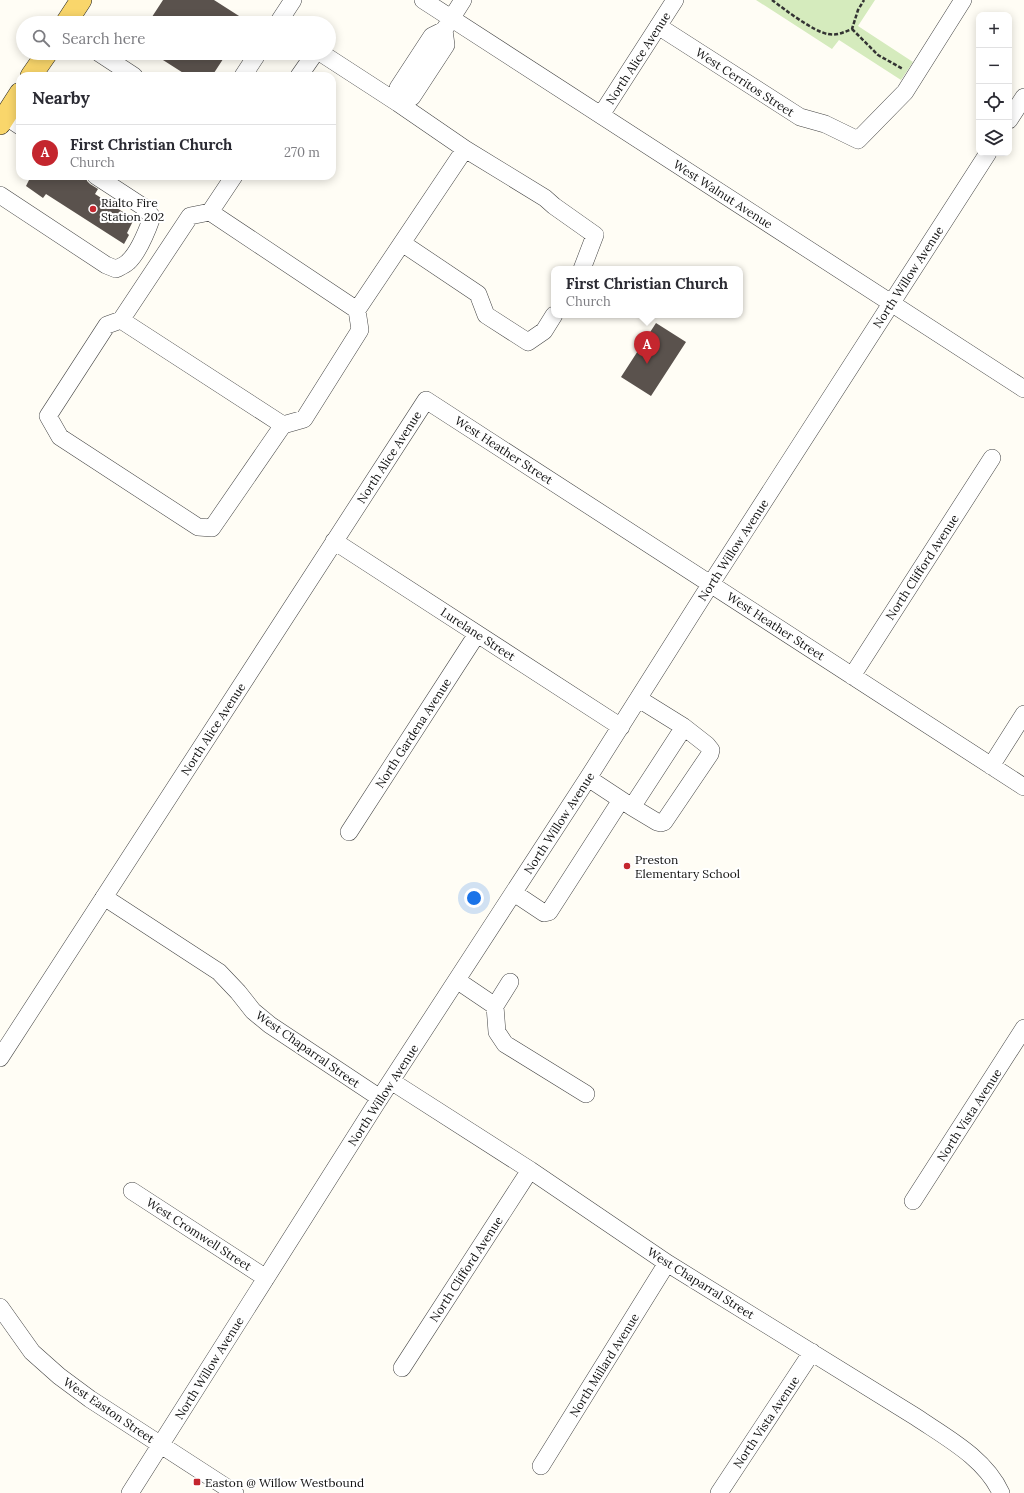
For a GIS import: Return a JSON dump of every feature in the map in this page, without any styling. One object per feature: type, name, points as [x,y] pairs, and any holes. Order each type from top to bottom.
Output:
[{"type":"main road","points":[[71,16],[81,0]]},
{"type":"main road","points":[[34,72],[41,60]]},
{"type":"main road","points":[[8,122],[16,103]]},
{"type":"street","points":[[283,16],[293,0]]},
{"type":"street","name":"West Walnut Avenue","points":[[423,0],[447,24],[601,115],[1024,389]]},
{"type":"street","points":[[398,103],[398,88],[432,36],[447,24],[462,0]]},
{"type":"street","name":"North Alice Avenue","points":[[601,115],[675,0]]},
{"type":"street","points":[[916,75],[963,0]]},
{"type":"street","name":"West Cerritos Street","points":[[658,26],[800,117],[825,124],[858,140],[905,92],[916,75]]},
{"type":"street","points":[[110,60],[128,72]]},
{"type":"street","points":[[246,72],[253,60]]},
{"type":"street","points":[[302,72],[310,60]]},
{"type":"street","points":[[332,60],[465,149],[545,198],[595,235],[583,266]]},
{"type":"street","points":[[1012,115],[1024,96]]},
{"type":"street","points":[[231,180],[210,212],[190,216],[121,320],[107,325],[48,416],[60,437],[198,527],[212,528],[283,425],[304,419],[360,330],[357,310],[465,149]]},
{"type":"street","name":"North Willow Avenue","points":[[130,1493],[380,1098],[458,981],[986,156]]},
{"type":"street","points":[[0,195],[106,265],[116,269],[128,262],[147,232],[152,217],[145,208],[102,180]]},
{"type":"street","points":[[210,212],[357,310]]},
{"type":"street","points":[[402,243],[478,294],[486,314],[528,342],[544,331],[552,318]]},
{"type":"street","points":[[121,320],[283,425]]},
{"type":"street","name":"North Alice Avenue","points":[[0,1058],[426,400]]},
{"type":"street","name":"West Heather Street","points":[[426,400],[712,583],[852,676],[1024,787]]},
{"type":"street","name":"North Clifford Avenue","points":[[852,676],[992,458]]},
{"type":"street","name":"Lurelane Street","points":[[334,541],[621,727]]},
{"type":"street","name":"North Gardena Avenue","points":[[349,832],[477,634]]},
{"type":"street","points":[[588,778],[626,803],[661,823],[664,822],[710,754],[711,750],[708,745],[684,727],[639,699]]},
{"type":"street","points":[[991,766],[1024,714]]},
{"type":"street","points":[[514,893],[544,913],[551,910],[626,803],[684,727]]},
{"type":"street","name":"West Chaparral Street","points":[[104,897],[219,972],[253,1010],[270,1026],[380,1098]]},
{"type":"street","points":[[458,981],[496,1006]]},
{"type":"street","points":[[510,982],[496,1006],[497,1032],[505,1044],[586,1094]]},
{"type":"street","name":"North Vista Avenue","points":[[913,1201],[1024,1028]]},
{"type":"street","name":"West Chaparral Street","points":[[392,1081],[530,1170],[667,1263],[916,1417],[983,1465],[1001,1493]]},
{"type":"street","name":"North Clifford Avenue","points":[[402,1368],[530,1170]]},
{"type":"street","name":"West Cromwell Street","points":[[132,1191],[266,1278]]},
{"type":"street","name":"North Millard Avenue","points":[[541,1466],[667,1263]]},
{"type":"street","name":"West Easton Street","points":[[0,1307],[32,1352],[59,1376],[90,1399],[236,1493]]},
{"type":"street","name":"North Vista Avenue","points":[[719,1493],[812,1352]]},
{"type":"path","points":[[772,0],[808,25],[827,34],[841,34],[852,29],[858,10],[864,0]]},
{"type":"path","points":[[852,29],[878,55],[897,67],[916,75]]},
{"type":"green space","points":[[756,0],[875,0],[858,26],[913,62],[901,80],[839,40],[832,49]]},
{"type":"building","points":[[163,0],[214,0],[239,16],[153,16]]},
{"type":"building","points":[[163,60],[222,60],[215,72],[182,72]]},
{"type":"building","name":"Rialto Fire Station 202","points":[[29,180],[87,180],[98,189],[95,194],[134,219],[127,233],[129,235],[124,244],[46,194],[43,198],[26,186]]},
{"type":"building","points":[[656,323],[686,342],[651,396],[621,377]]},
{"type":"place","name":"Rialto Fire Station 202","points":[[93,209]]},
{"type":"place","name":"First Christian Church","points":[[647,364]]},
{"type":"place","name":"Preston Elementary School","points":[[627,866]]},
{"type":"place","name":"Easton @ Willow Westbound","points":[[197,1482]]}]
